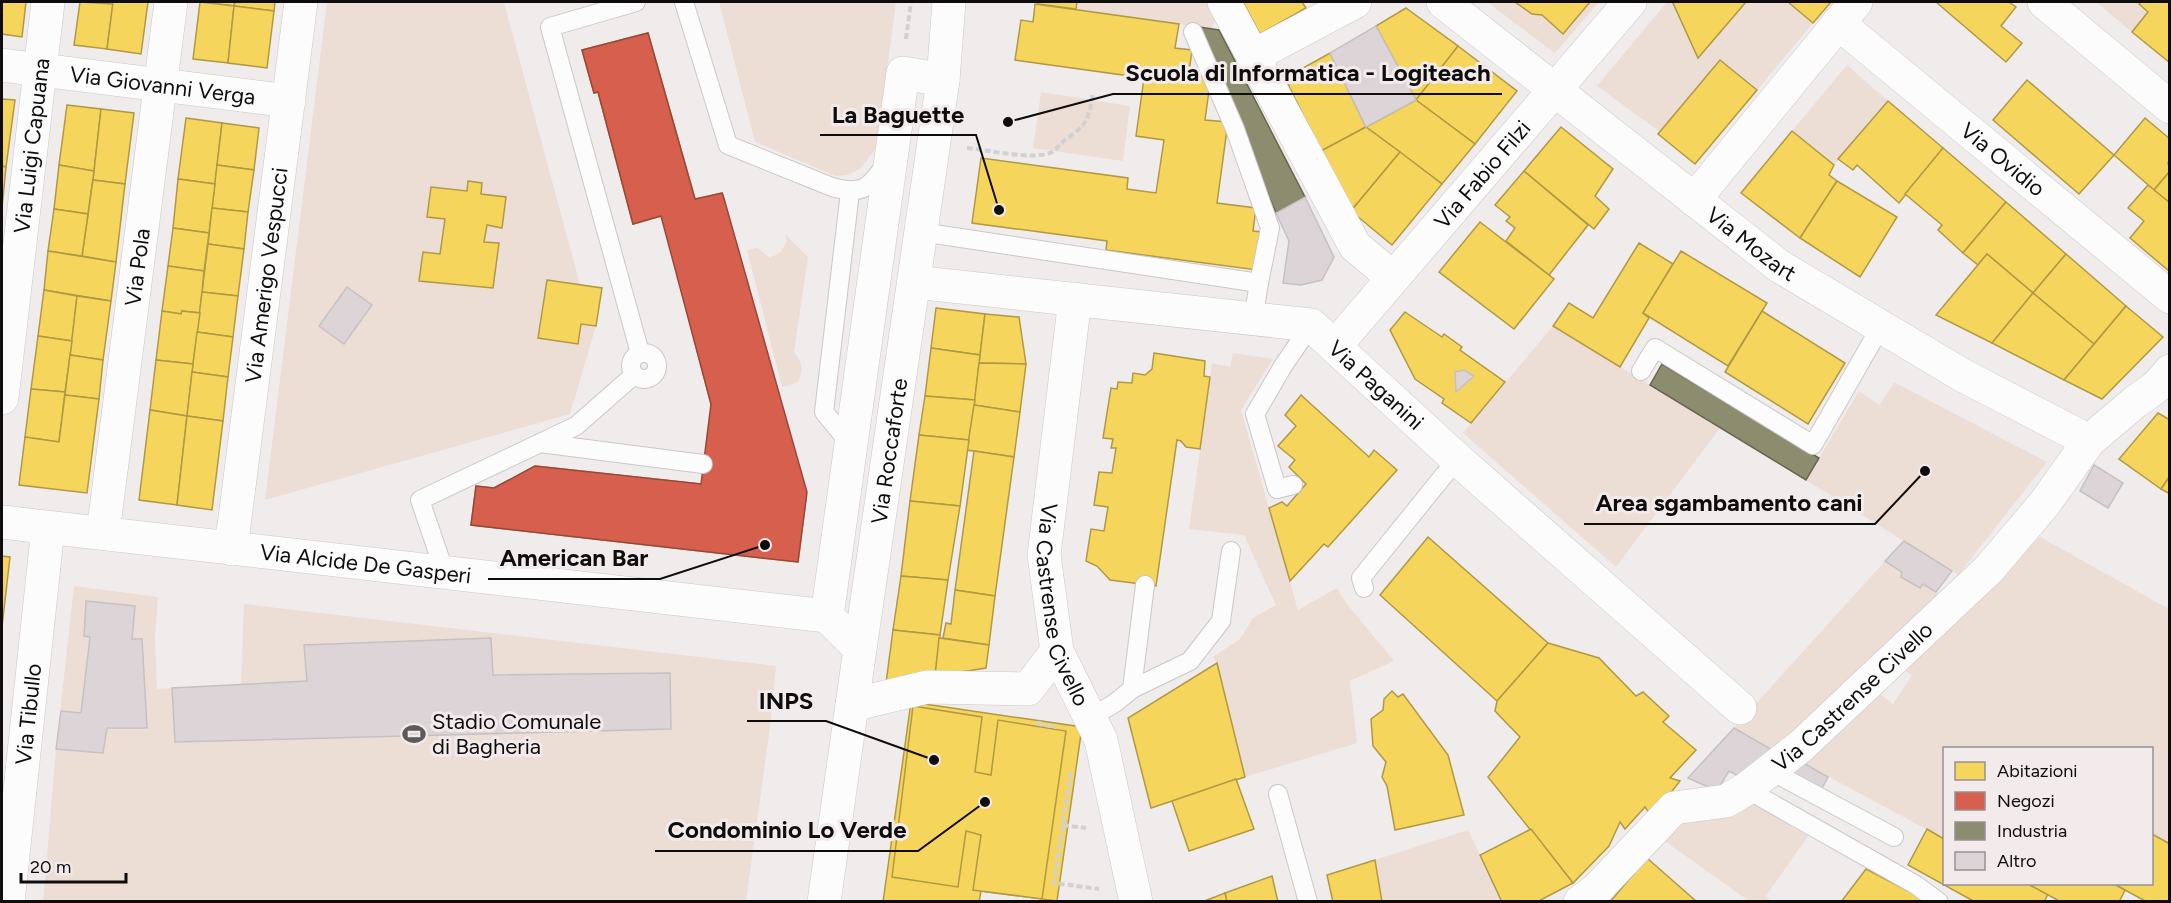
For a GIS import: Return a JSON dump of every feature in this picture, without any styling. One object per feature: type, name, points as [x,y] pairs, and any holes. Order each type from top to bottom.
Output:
[{"type":"street","name":"Via Luigi Capuana","points":[[2,398],[48,2]]},
{"type":"street","name":"Via Pola","points":[[103,533],[171,2]]},
{"type":"street","name":"Via Amerigo Vespucci","points":[[231,549],[301,2]]},
{"type":"street","name":"Via Roccaforte","points":[[824,902],[943,80],[949,2]]},
{"type":"street","points":[[1224,2],[1355,246],[1393,278]]},
{"type":"street","points":[[1253,56],[1355,2]]},
{"type":"street","name":"Via Mozart","points":[[1443,2],[1779,266],[1962,375],[2089,441]]},
{"type":"street","name":"Via Fabio Filzi","points":[[1323,335],[1393,278],[1630,2]]},
{"type":"street","points":[[2044,2],[2169,107]]},
{"type":"street","points":[[1694,200],[1847,12]]},
{"type":"street","name":"Via Ovidio","points":[[1847,12],[2169,297]]},
{"type":"street","name":"Via Giovanni Verga","points":[[2,65],[289,101]]},
{"type":"street","points":[[860,649],[827,616],[903,73],[943,80]]},
{"type":"street","name":"Via Paganini","points":[[878,253],[917,257],[1075,300],[1253,319],[1323,335],[1457,459],[1740,708]]},
{"type":"street","name":"Via Castrense Civello","points":[[1075,300],[1044,555],[1057,651],[1101,740],[1136,902]]},
{"type":"street","name":"Via Castrense Civello","points":[[1580,902],[1596,890],[1674,808],[1726,801],[1758,780],[1801,746],[1989,569],[2045,503],[2089,441],[2135,402],[2165,385]]},
{"type":"street","name":"Via Alcide De Gasperi","points":[[2,522],[827,616]]},
{"type":"street","name":"Via Tibullo","points":[[8,902],[48,528]]},
{"type":"street","points":[[852,705],[927,687],[1028,689],[1057,651]]},
{"type":"lane","points":[[445,573],[420,500],[576,426],[634,375],[646,379],[656,372],[657,364],[653,356],[649,353],[640,353],[550,27],[636,2]]},
{"type":"lane","points":[[684,2],[728,145],[832,187],[850,192],[868,187],[892,151]]},
{"type":"lane","points":[[1193,32],[1235,129],[1270,228],[1253,319]]},
{"type":"lane","points":[[850,192],[824,412],[851,445]]},
{"type":"lane","points":[[917,257],[1259,283]]},
{"type":"lane","points":[[1641,371],[1654,348],[1813,445],[1881,326]]},
{"type":"lane","points":[[1293,485],[1277,489],[1255,414],[1283,366],[1323,335]]},
{"type":"lane","points":[[540,443],[703,464]]},
{"type":"lane","points":[[1364,588],[1361,578],[1457,459]]},
{"type":"lane","points":[[1090,718],[1115,703],[1132,689],[1190,661],[1221,621],[1231,552]]},
{"type":"lane","points":[[1132,689],[1145,585]]},
{"type":"lane","points":[[1758,780],[1894,837]]},
{"type":"lane","points":[[1758,780],[1939,902]]},
{"type":"lane","points":[[1278,794],[1308,902]]},
{"type":"path","points":[[976,149],[1038,156],[1053,151],[1086,123],[1093,93]]},
{"type":"path","points":[[1040,721],[1039,724],[1058,727]]},
{"type":"path","points":[[1070,885],[1054,883],[1071,768]]},
{"type":"path","points":[[1063,825],[1077,826]]},
{"type":"shaded area","points":[[327,2],[504,2],[580,285],[547,280],[538,338],[577,344],[581,324],[596,326],[570,414],[265,500]]},
{"type":"shaded area","points":[[719,2],[896,2],[877,147],[860,169],[847,175],[836,176],[755,142]]},
{"type":"shaded area","points":[[1077,2],[1209,2],[1216,16],[1212,29],[1076,9]]},
{"type":"shaded area","points":[[1487,2],[1515,2],[1532,14],[1542,15],[1563,34],[1590,2],[1599,2],[1555,53]]},
{"type":"shaded area","points":[[1667,2],[1675,2],[1673,4],[1698,58],[1746,2],[1788,2],[1813,23],[1757,90],[1720,60],[1660,132],[1597,86]]},
{"type":"shaded area","points":[[2096,2],[2141,2],[2139,4],[2148,12],[2132,32]]},
{"type":"shaded area","points":[[1847,65],[1888,101],[1834,165],[1792,131]]},
{"type":"shaded area","points":[[1041,92],[1130,106],[1123,161],[1033,148]]},
{"type":"shaded area","points":[[785,234],[808,257],[794,352],[801,363],[802,370],[797,383],[782,387],[747,250],[758,248],[770,258],[781,252],[787,241]]},
{"type":"shaded area","points":[[1553,326],[1720,428],[1616,567],[1463,433]]},
{"type":"shaded area","points":[[1233,353],[1273,359],[1241,410],[1298,610],[1337,588],[1346,603],[1394,661],[1350,681],[1357,743],[1245,777],[1217,663],[1213,657],[1240,639],[1253,618],[1276,605],[1244,535],[1189,529],[1212,363],[1230,367]]},
{"type":"shaded area","points":[[1894,382],[2047,462],[1958,575],[1806,480],[1859,391],[1880,405]]},
{"type":"shaded area","points":[[2040,537],[2169,609],[2169,901],[2147,901],[2116,885],[2153,885],[2153,747],[1943,747],[1943,838],[1800,761],[1874,689],[1893,704],[1912,675],[1896,666],[1968,605]]},
{"type":"shaded area","points":[[1885,561],[1902,572],[1901,577],[1920,588],[1923,584],[1944,597],[1774,751],[1734,728]]},
{"type":"shaded area","name":"Stadio Comunale di Bagheria","points":[[74,586],[158,597],[155,637],[157,689],[241,684],[244,604],[776,666],[771,720],[746,901],[43,902],[56,749]]},
{"type":"shaded area","points":[[1752,803],[1808,836],[1766,896],[1772,902],[1749,901],[1659,837],[1668,827]]},
{"type":"shaded area","points":[[1468,830],[1502,901],[1382,901],[1375,860]]},
{"type":"building: Abitazioni","points":[[2,2],[26,2],[22,37],[2,34]]},
{"type":"building: Abitazioni","points":[[80,2],[113,4],[107,49],[74,45]]},
{"type":"building: Abitazioni","points":[[113,2],[148,2],[141,54],[107,49]]},
{"type":"building: Abitazioni","points":[[200,2],[235,2],[234,6]]},
{"type":"building: Abitazioni","points":[[200,2],[234,6],[228,63],[193,59]]},
{"type":"building: Abitazioni","points":[[235,2],[275,2],[274,11],[234,6]]},
{"type":"building: Abitazioni","points":[[1038,2],[1077,2],[1076,9],[1038,4]]},
{"type":"building: Abitazioni","points":[[1243,2],[1302,2],[1306,8],[1260,34]]},
{"type":"building: Abitazioni","points":[[1515,2],[1590,2],[1563,34],[1542,15],[1532,14]]},
{"type":"building: Abitazioni","points":[[1746,2],[1698,58],[1673,3]]},
{"type":"building: Abitazioni","points":[[1788,2],[1831,2],[1813,23]]},
{"type":"building: Abitazioni","points":[[1936,2],[2009,2],[2016,7],[2001,26],[2022,43],[2006,62]]},
{"type":"building: Abitazioni","points":[[2141,2],[2170,2],[2170,63],[2132,32],[2148,12],[2139,4]]},
{"type":"building: Abitazioni","points":[[1035,4],[1179,24],[1175,48],[1192,50],[1189,73],[1211,76],[1205,120],[1228,122],[1217,203],[1256,208],[1253,231],[1262,232],[1257,270],[1106,250],[1107,241],[972,223],[981,158],[1128,178],[1127,189],[1156,193],[1164,140],[1136,136],[1144,78],[1015,60],[1021,20],[1033,22]]},
{"type":"building: Abitazioni","points":[[234,6],[274,11],[267,68],[228,63]]},
{"type":"building: Abitazioni","points":[[1406,8],[1458,46],[1416,100],[1376,26]]},
{"type":"building: Abitazioni","points":[[648,33],[695,199],[660,208],[661,216],[633,224],[598,92],[594,93],[582,50]]},
{"type":"building: Abitazioni","points":[[1458,46],[1517,91],[1475,144],[1416,100]]},
{"type":"building: Abitazioni","points":[[1330,53],[1366,127],[1321,151],[1285,78]]},
{"type":"building: Abitazioni","points":[[1720,60],[1757,90],[1695,164],[1658,134]]},
{"type":"building: Abitazioni","points":[[2027,80],[2114,155],[2079,194],[1993,120]]},
{"type":"building: Abitazioni","points":[[2,99],[15,100],[6,167],[2,166]]},
{"type":"building: Abitazioni","points":[[1416,100],[1475,144],[1442,184],[1366,127]]},
{"type":"building: Abitazioni","points":[[1888,101],[1943,148],[1899,203],[1857,165],[1853,170],[1838,159]]},
{"type":"building: Abitazioni","points":[[67,105],[101,109],[94,171],[59,165]]},
{"type":"building: Abitazioni","points":[[101,109],[134,113],[125,184],[93,180]]},
{"type":"building: Abitazioni","points":[[186,118],[222,123],[215,184],[178,179]]},
{"type":"building: Abitazioni","points":[[2145,118],[2170,139],[2168,163],[2170,171],[2154,190],[2114,155]]},
{"type":"building: Abitazioni","points":[[222,123],[259,128],[254,170],[217,165]]},
{"type":"building: Abitazioni","points":[[1366,127],[1400,152],[1351,211],[1321,151]]},
{"type":"building: Abitazioni","points":[[1561,127],[1613,169],[1595,196],[1609,209],[1594,229],[1524,171]]},
{"type":"building: Abitazioni","points":[[1792,131],[1834,165],[1829,175],[1837,181],[1800,238],[1741,193]]},
{"type":"building: Abitazioni","points":[[1943,148],[2006,202],[1963,253],[1938,230],[1942,225],[1905,194]]},
{"type":"building: Abitazioni","points":[[1400,152],[1442,184],[1392,245],[1351,211]]},
{"type":"building: Abitazioni","points":[[59,165],[94,171],[88,214],[54,209]]},
{"type":"building: Abitazioni","points":[[217,165],[254,170],[248,212],[212,208]]},
{"type":"building: Abitazioni","points":[[2,166],[6,167],[2,208]]},
{"type":"building: Abitazioni","points":[[1524,171],[1588,225],[1549,275],[1506,241],[1515,228],[1506,221],[1510,217],[1495,205]]},
{"type":"building: Abitazioni","points":[[2170,171],[2170,203],[2154,190]]},
{"type":"building: Abitazioni","points":[[178,179],[215,184],[209,233],[173,228]]},
{"type":"building: Abitazioni","points":[[93,180],[125,184],[116,262],[82,256]]},
{"type":"building: Abitazioni","points":[[468,181],[482,183],[481,194],[506,197],[502,228],[487,225],[484,242],[499,243],[493,288],[419,281],[423,252],[440,254],[445,219],[427,217],[431,187],[467,191]]},
{"type":"building: Abitazioni","points":[[1837,181],[1897,217],[1860,277],[1800,238]]},
{"type":"building: Abitazioni","points":[[2148,185],[2170,203],[2170,272],[2130,238],[2144,221],[2128,208]]},
{"type":"building: Abitazioni","points":[[722,193],[780,398],[749,406],[748,400],[729,406],[728,400],[711,404],[660,208]]},
{"type":"building: Abitazioni","points":[[2006,202],[2066,254],[2033,293],[1987,254],[1978,265],[1963,253]]},
{"type":"building: Abitazioni","points":[[212,208],[248,212],[244,249],[208,244]]},
{"type":"building: Abitazioni","points":[[54,209],[88,214],[82,256],[48,251]]},
{"type":"building: Abitazioni","points":[[1480,222],[1554,279],[1514,329],[1439,272]]},
{"type":"building: Abitazioni","points":[[173,228],[209,233],[204,271],[168,266]]},
{"type":"building: Abitazioni","points":[[1639,243],[1673,264],[1643,313],[1649,318],[1620,367],[1553,326],[1569,303],[1593,318]]},
{"type":"building: Abitazioni","points":[[208,244],[244,249],[238,296],[202,292]]},
{"type":"building: Abitazioni","points":[[48,251],[116,262],[111,301],[44,290]]},
{"type":"building: Abitazioni","points":[[1681,251],[1767,303],[1728,366],[1643,313]]},
{"type":"building: Abitazioni","points":[[1987,254],[2033,293],[1992,343],[1936,315]]},
{"type":"building: Abitazioni","points":[[2066,254],[2126,306],[2094,344],[2033,293]]},
{"type":"building: Abitazioni","points":[[168,266],[204,271],[200,313],[182,311],[181,314],[162,311]]},
{"type":"building: Abitazioni","points":[[547,280],[602,288],[596,326],[581,324],[578,344],[538,338]]},
{"type":"building: Abitazioni","points":[[44,290],[77,296],[72,341],[38,336]]},
{"type":"building: Abitazioni","points":[[202,292],[238,296],[233,337],[197,332]]},
{"type":"building: Abitazioni","points":[[2033,293],[2094,344],[2064,380],[1992,343]]},
{"type":"building: Abitazioni","points":[[77,296],[111,301],[103,360],[70,355]]},
{"type":"building: Abitazioni","points":[[2126,306],[2163,337],[2102,399],[2064,380]]},
{"type":"building: Abitazioni","points":[[936,308],[985,314],[980,355],[931,348]]},
{"type":"building: Abitazioni","points":[[162,311],[181,314],[182,311],[200,313],[193,364],[156,360]]},
{"type":"building: Abitazioni","points":[[1762,311],[1845,363],[1808,424],[1725,372]]},
{"type":"building: Abitazioni","points":[[1405,312],[1442,337],[1444,334],[1462,347],[1460,350],[1505,382],[1471,423],[1442,403],[1444,399],[1415,379],[1390,330]]},
{"type":"building: Abitazioni","points":[[985,314],[1019,317],[1026,364],[979,363]]},
{"type":"building: Abitazioni","points":[[197,332],[233,337],[228,377],[192,372]]},
{"type":"building: Abitazioni","points":[[38,336],[72,341],[65,392],[31,389]]},
{"type":"building: Abitazioni","points":[[931,348],[980,355],[975,400],[925,396]]},
{"type":"building: Abitazioni","points":[[1154,353],[1205,361],[1204,376],[1210,377],[1200,449],[1186,447],[1177,440],[1156,586],[1110,580],[1097,566],[1086,561],[1091,529],[1104,531],[1108,507],[1094,505],[1099,472],[1112,473],[1116,448],[1111,448],[1113,439],[1103,438],[1111,388],[1117,389],[1118,382],[1132,383],[1133,373],[1145,375],[1152,369]]},
{"type":"building: Abitazioni","points":[[70,355],[103,360],[99,399],[65,395]]},
{"type":"building: Abitazioni","points":[[156,360],[193,364],[187,416],[150,410]]},
{"type":"building: Abitazioni","points":[[979,363],[1026,364],[1020,412],[974,405]]},
{"type":"building: Abitazioni","points":[[192,372],[228,377],[223,421],[187,416]]},
{"type":"building: Abitazioni","points":[[31,389],[65,392],[59,442],[25,437]]},
{"type":"building: Abitazioni","points":[[65,395],[99,399],[87,493],[19,485],[25,437],[59,442]]},
{"type":"building: Abitazioni","points":[[1301,395],[1369,457],[1374,450],[1397,470],[1328,547],[1324,544],[1290,581],[1269,508],[1282,502],[1287,506],[1306,484],[1289,467],[1295,460],[1278,446],[1296,426],[1285,415]]},
{"type":"building: Abitazioni","points":[[925,396],[975,400],[969,440],[919,435]]},
{"type":"building: Abitazioni","points":[[974,405],[1020,412],[1014,457],[967,450]]},
{"type":"building: Abitazioni","points":[[150,410],[187,416],[177,505],[139,500]]},
{"type":"building: Abitazioni","points":[[2158,413],[2170,420],[2170,476],[2161,489],[2119,459]]},
{"type":"building: Abitazioni","points":[[187,416],[223,421],[212,510],[177,505]]},
{"type":"building: Abitazioni","points":[[919,435],[969,440],[960,506],[910,501]]},
{"type":"building: Abitazioni","points":[[974,451],[1014,457],[995,596],[955,590]]},
{"type":"building: Abitazioni","points":[[535,466],[701,484],[806,499],[798,562],[471,525],[476,486],[494,488]]},
{"type":"building: Abitazioni","points":[[2170,476],[2170,494],[2161,489]]},
{"type":"building: Abitazioni","points":[[910,501],[960,506],[948,580],[901,576]]},
{"type":"building: Abitazioni","points":[[1428,537],[1548,643],[1497,701],[1380,595]]},
{"type":"building: Abitazioni","points":[[2,556],[10,557],[2,627]]},
{"type":"building: Abitazioni","points":[[901,576],[948,580],[940,635],[893,630]]},
{"type":"building: Abitazioni","points":[[955,590],[995,596],[989,645],[943,638],[946,623],[951,624]]},
{"type":"building: Abitazioni","points":[[893,630],[940,635],[935,676],[886,683]]},
{"type":"building: Abitazioni","points":[[939,638],[989,645],[986,668],[935,676]]},
{"type":"building: Abitazioni","points":[[1548,643],[1599,658],[1636,696],[1643,692],[1669,716],[1663,722],[1696,750],[1670,778],[1680,781],[1652,817],[1645,807],[1625,829],[1620,822],[1609,846],[1573,883],[1488,777],[1520,737],[1495,711],[1497,701]]},
{"type":"building: Abitazioni","points":[[1217,663],[1245,777],[1151,808],[1128,718]]},
{"type":"building: Abitazioni","points":[[1392,691],[1398,697],[1403,694],[1448,755],[1464,815],[1395,830],[1387,786],[1382,777],[1386,762],[1373,746],[1371,719],[1383,710],[1384,699]]},
{"type":"building: Abitazioni","points":[[911,702],[1082,727],[1057,901],[981,891],[979,902],[883,902]]},
{"type":"building: Abitazioni","points":[[913,706],[982,717],[975,772],[991,775],[998,720],[1066,731],[1042,899],[973,890],[981,835],[966,831],[958,887],[892,877]]},
{"type":"building: Abitazioni","points":[[1236,779],[1254,829],[1189,851],[1172,801]]},
{"type":"building: Abitazioni","points":[[1531,829],[1573,883],[1537,902],[1502,902],[1480,855]]},
{"type":"building: Abitazioni","points":[[1927,829],[1943,838],[1943,884],[1908,865]]},
{"type":"building: Abitazioni","points":[[2153,835],[2170,844],[2170,902],[2147,902],[2116,885],[2153,885]]},
{"type":"building: Abitazioni","points":[[1647,858],[1697,902],[1610,902]]},
{"type":"building: Abitazioni","points":[[1375,860],[1382,902],[1333,902],[1327,875]]},
{"type":"building: Abitazioni","points":[[1866,869],[1922,898],[1923,902],[1841,902]]},
{"type":"building: Abitazioni","points":[[1272,876],[1278,902],[1227,902],[1225,893]]},
{"type":"building: Abitazioni","points":[[1944,885],[2030,885],[2048,894],[2044,902],[1975,902]]},
{"type":"building: Abitazioni","points":[[2030,885],[2116,885],[2125,890],[2119,902],[2061,902]]},
{"type":"building: Abitazioni","points":[[1225,893],[1227,902],[1202,902]]},
{"type":"building: Negozi","points":[[648,33],[695,199],[722,193],[723,195],[807,492],[798,562],[471,525],[476,486],[494,488],[535,466],[701,484],[711,404],[661,216],[633,224],[598,92],[594,93],[582,50]]},
{"type":"building: Industria","points":[[1199,27],[1219,30],[1305,197],[1276,213]]},
{"type":"building: Industria","points":[[1662,364],[1819,458],[1806,480],[1650,385]]},
{"type":"building: Altro","points":[[1376,26],[1416,100],[1366,127],[1330,53]]},
{"type":"building: Altro","points":[[1305,197],[1334,257],[1322,280],[1301,285],[1283,283],[1289,241],[1276,213]]},
{"type":"building: Altro","points":[[347,287],[372,305],[344,344],[319,326]]},
{"type":"building: Altro","points":[[1464,370],[1474,376],[1456,392],[1455,372]]},
{"type":"building: Altro","points":[[2094,465],[2123,483],[2108,508],[2080,491]]},
{"type":"building: Altro","points":[[1904,541],[1952,571],[1936,592],[1923,584],[1920,588],[1901,577],[1902,572],[1885,561]]},
{"type":"building: Altro","points":[[86,601],[135,606],[132,639],[142,639],[147,728],[107,728],[103,753],[56,749],[61,711],[81,713],[90,637],[84,636]]},
{"type":"building: Altro","points":[[491,638],[493,675],[670,673],[671,729],[175,742],[172,688],[307,681],[304,645]]},
{"type":"building: Altro","points":[[1734,728],[1774,751],[1740,777],[1729,771],[1717,791],[1688,778]]},
{"type":"building: Altro","points":[[1800,761],[1828,777],[1821,790],[1788,772]]},
{"type":"place","name":"Scuola di Informatica - Logiteach","points":[[1008,122]]},
{"type":"place","name":"La Baguette","points":[[999,210]]},
{"type":"place","name":"Area sgambamento cani","points":[[1925,471]]},
{"type":"place","name":"American Bar","points":[[765,545]]},
{"type":"place","name":"Stadio Comunale di Bagheria","points":[[414,734]]},
{"type":"place","name":"INPS","points":[[934,760]]},
{"type":"place","name":"Condominio Lo Verde","points":[[985,802]]}]
